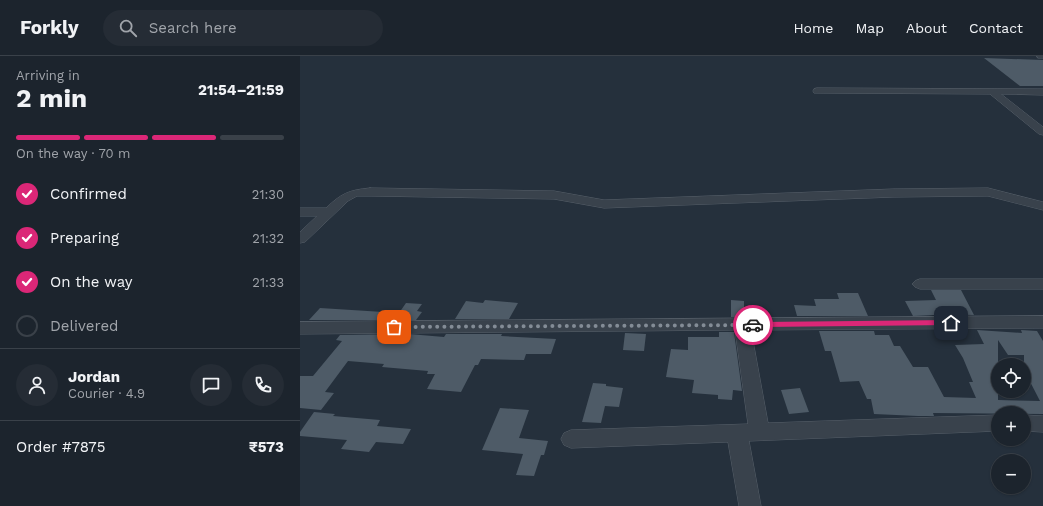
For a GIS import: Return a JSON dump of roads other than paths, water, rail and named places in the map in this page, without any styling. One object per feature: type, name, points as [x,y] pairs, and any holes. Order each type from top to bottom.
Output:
[{"type":"street","points":[[817,91],[1043,92]]},
{"type":"street","points":[[992,91],[1043,132]]},
{"type":"street","points":[[300,239],[344,198],[355,193],[370,192],[554,195],[570,197],[585,202],[604,204],[988,192],[1000,193],[1031,204],[1043,206]]},
{"type":"street","points":[[300,212],[329,212]]},
{"type":"street","points":[[920,284],[1043,284]]},
{"type":"street","points":[[300,328],[1043,322]]},
{"type":"street","points":[[742,325],[759,432]]},
{"type":"street","points":[[571,438],[737,434],[991,423]]},
{"type":"street","points":[[1031,423],[1043,424]]},
{"type":"street","points":[[737,434],[750,506]]}]
